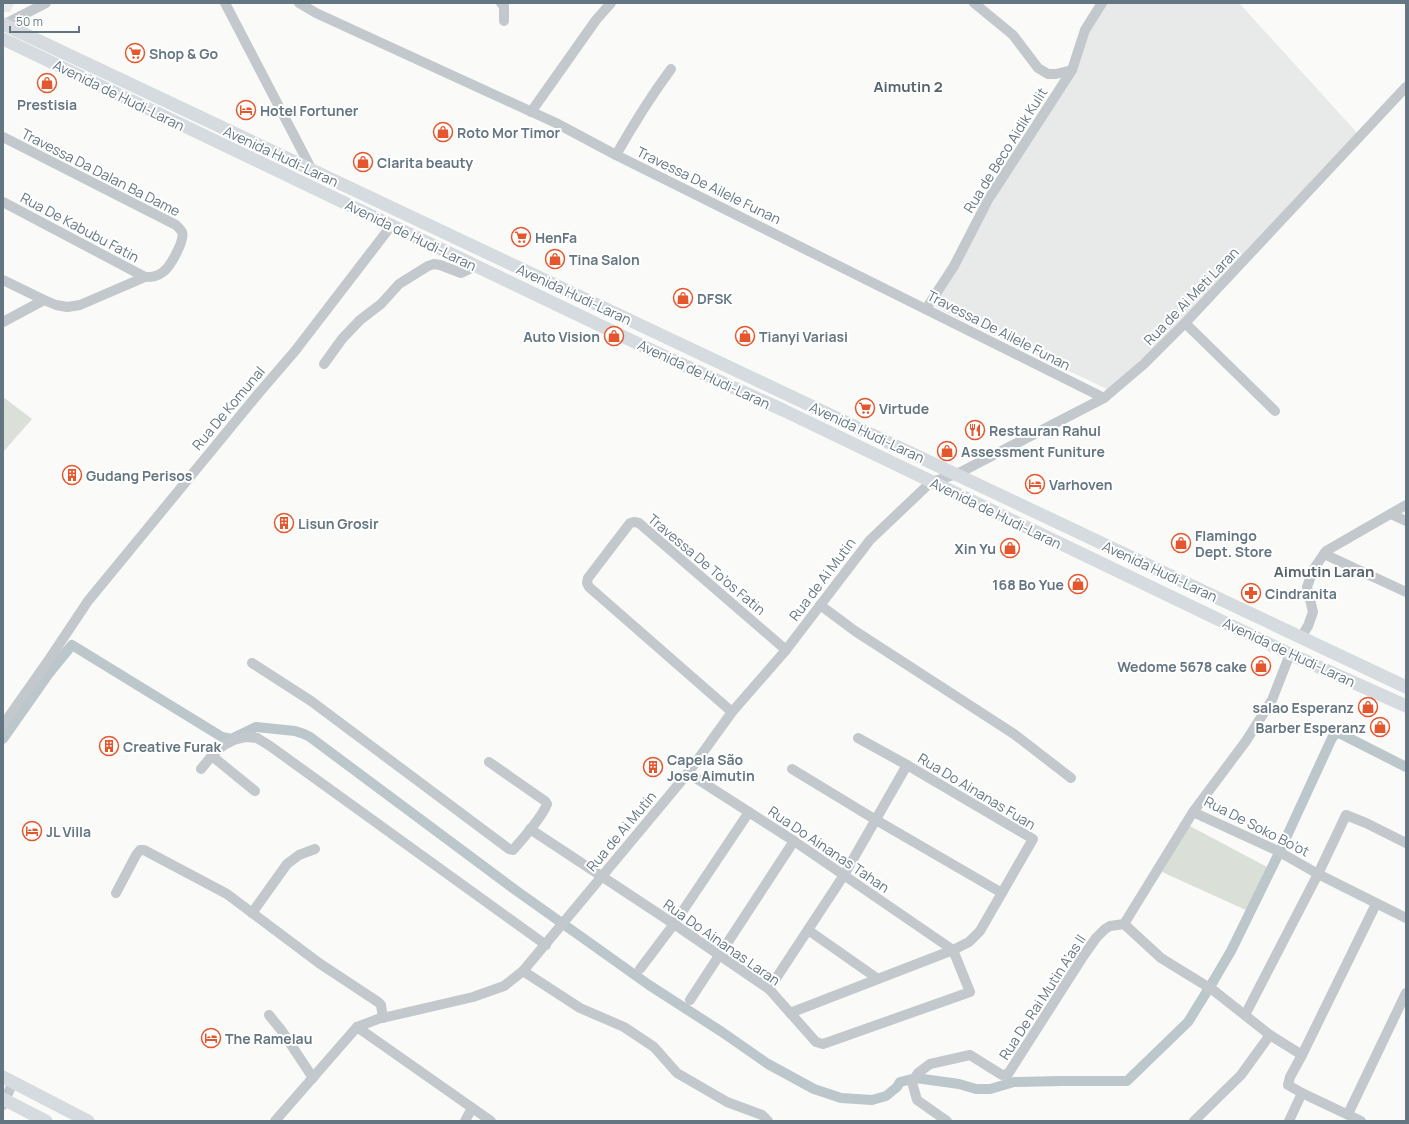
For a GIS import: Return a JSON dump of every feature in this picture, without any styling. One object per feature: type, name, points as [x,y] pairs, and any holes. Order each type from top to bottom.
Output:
[{"type":"main road","name":"Avenida Hudi-Laran","points":[[3,25],[957,474],[1406,688]]},
{"type":"main road","name":"Avenida de Hudi-Laran","points":[[3,39],[668,358],[783,410],[1290,654],[1406,706]]},
{"type":"main road","points":[[8,1080],[88,1121]]},
{"type":"main road","points":[[4,1101],[46,1121]]},
{"type":"street","points":[[3,25],[46,3]]},
{"type":"street","points":[[225,3],[312,170]]},
{"type":"street","name":"Travessa De Ailele Funan","points":[[300,3],[316,13],[556,123],[1104,398]]},
{"type":"street","points":[[501,3],[504,6],[504,21]]},
{"type":"street","points":[[531,112],[596,20],[611,3]]},
{"type":"street","points":[[974,3],[1012,35],[1038,68],[1048,74],[1056,74],[1072,70]]},
{"type":"street","name":"Rua de Beco Aidik Kulit","points":[[926,309],[954,266],[988,200],[1072,70],[1085,30],[1102,3]]},
{"type":"street","points":[[616,154],[641,112],[671,68]]},
{"type":"street","name":"Rua de Ai Meti Laran","points":[[957,474],[1104,398],[1144,364],[1185,323],[1406,87]]},
{"type":"street","name":"Travessa Da Dalan Ba Dame","points":[[3,137],[176,225],[182,232],[183,237],[175,257],[169,267],[162,273],[154,277],[144,277],[80,305],[56,305],[3,280]]},
{"type":"street","name":"Rua De Kabubu Fatin","points":[[3,202],[144,277]]},
{"type":"street","name":"Rua De Komunal","points":[[3,725],[88,602],[295,351],[391,226]]},
{"type":"street","points":[[324,364],[342,339],[360,320],[381,304],[399,284],[428,266],[434,264],[461,273],[476,266]]},
{"type":"street","points":[[3,322],[44,300]]},
{"type":"street","points":[[1185,323],[1275,411]]},
{"type":"street","name":"Rua de Ai Mutin","points":[[275,1121],[357,1028],[383,1018],[473,997],[504,986],[523,971],[688,773],[732,712],[786,650],[870,540],[931,482],[957,474]]},
{"type":"street","points":[[1301,637],[1308,626],[1313,612],[1307,587],[1313,570],[1326,551],[1406,505]]},
{"type":"street","points":[[1391,514],[1406,521]]},
{"type":"street","name":"Travessa De To’os Fatin","points":[[732,712],[587,583],[588,578],[630,524],[634,522],[639,524],[786,650]]},
{"type":"street","points":[[1324,554],[1406,592]]},
{"type":"street","points":[[820,605],[855,631],[1014,734],[1072,778]]},
{"type":"street","name":"Rua De Soko Bo’ot","points":[[1290,654],[1272,700],[1246,741],[1193,812],[1280,853],[1376,904],[1406,918]]},
{"type":"street","points":[[252,663],[311,701],[513,850],[546,808],[547,804],[545,801],[489,762]]},
{"type":"street","points":[[201,769],[215,752],[224,745],[234,740],[246,737],[257,738],[546,944]]},
{"type":"street","points":[[858,738],[907,765]]},
{"type":"street","points":[[212,756],[256,790]]},
{"type":"street","name":"Rua Do Ainanas Fuan","points":[[769,989],[844,876],[907,765],[1033,839],[980,931],[969,942],[953,950],[790,1013]]},
{"type":"street","points":[[792,769],[876,820],[1002,893]]},
{"type":"street","name":"Rua Do Ainanas Tahan","points":[[688,773],[794,841],[953,950]]},
{"type":"street","points":[[640,969],[674,924],[749,812]]},
{"type":"street","points":[[1193,812],[1124,924],[1161,958],[1209,988],[1270,1035],[1302,1055]]},
{"type":"street","points":[[1245,1015],[1318,874],[1346,815],[1405,840]]},
{"type":"street","name":"Rua Do Ainanas Laran","points":[[530,829],[769,989],[816,1042],[823,1044],[970,992],[953,950]]},
{"type":"street","points":[[690,1000],[794,841]]},
{"type":"street","points":[[252,913],[287,864],[299,855],[315,849]]},
{"type":"street","points":[[116,892],[136,855],[140,850],[144,850],[227,894],[319,963],[378,1002],[381,1005],[383,1018]]},
{"type":"street","points":[[1361,1121],[1288,1085],[1290,1077],[1376,904]]},
{"type":"street","name":"Rua De Rai Mutin A’as II","points":[[947,1121],[917,1100],[912,1082],[918,1073],[930,1064],[970,1055],[1002,1075],[1008,1074],[1096,938],[1110,926],[1124,924]]},
{"type":"street","points":[[808,930],[878,979]]},
{"type":"street","points":[[523,971],[580,1008],[624,1027],[654,1047],[677,1073],[727,1102],[762,1116],[768,1121]]},
{"type":"street","points":[[1348,1114],[1406,993]]},
{"type":"street","points":[[269,1016],[282,1031],[313,1078]]},
{"type":"street","points":[[357,1028],[491,1121]]},
{"type":"street","points":[[1194,1121],[1240,1075],[1270,1035]]},
{"type":"street","points":[[4,1101],[8,1080]]},
{"type":"street","points":[[1289,1121],[1302,1093]]},
{"type":"street","points":[[465,1121],[472,1108]]},
{"type":"shaded area","points":[[3,3],[14,3],[10,12],[3,11]]},
{"type":"shaded area","points":[[1100,3],[1239,3],[1360,136],[1143,367],[1109,390],[935,307],[947,276],[995,199],[1074,64]]},
{"type":"shaded area","points":[[3,397],[32,419],[3,452]]},
{"type":"shaded area","points":[[1188,825],[1267,867],[1248,911],[1162,872]]},
{"type":"waterway","points":[[3,739],[50,672],[72,645],[222,737],[231,739],[256,727],[295,731],[304,734],[514,889],[649,985],[722,1032],[768,1064],[814,1089],[841,1098],[872,1100],[886,1096],[897,1087],[900,1082],[916,1078],[959,1084],[976,1089],[990,1089],[1014,1082],[1127,1081],[1188,1022],[1214,980],[1231,951],[1280,851],[1332,738],[1337,732],[1406,767]]},
{"type":"place","name":"Shop & Go","points":[[135,53]]},
{"type":"place","name":"Prestisia","points":[[47,83]]},
{"type":"place","name":"Hotel Fortuner","points":[[246,110]]},
{"type":"place","name":"Roto Mor Timor","points":[[443,132]]},
{"type":"place","name":"Clarita beauty","points":[[363,162]]},
{"type":"place","name":"HenFa","points":[[521,237]]},
{"type":"place","name":"Tina Salon","points":[[555,259]]},
{"type":"place","name":"DFSK","points":[[683,298]]},
{"type":"place","name":"Auto Vision","points":[[614,336]]},
{"type":"place","name":"Tianyi Variasi","points":[[745,336]]},
{"type":"place","name":"Virtude","points":[[865,408]]},
{"type":"place","name":"Restauran Rahul","points":[[975,430]]},
{"type":"place","name":"Assessment Funiture","points":[[947,451]]},
{"type":"place","name":"Gudang Perisos","points":[[72,475]]},
{"type":"place","name":"Varhoven","points":[[1035,484]]},
{"type":"place","name":"Lisun Grosir","points":[[284,523]]},
{"type":"place","name":"Flamingo Dept. Store","points":[[1181,543]]},
{"type":"place","name":"Xin Yu","points":[[1010,548]]},
{"type":"place","name":"168 Bo Yue","points":[[1078,584]]},
{"type":"place","name":"Cindranita","points":[[1251,593]]},
{"type":"place","name":"Wedome 5678 cake","points":[[1261,666]]},
{"type":"place","name":"salao Esperanz","points":[[1368,707]]},
{"type":"place","name":"Barber Esperanz","points":[[1380,727]]},
{"type":"place","name":"Creative Furak","points":[[109,746]]},
{"type":"place","name":"Capela São Jose Aimutin","points":[[653,767]]},
{"type":"place","name":"JL Villa","points":[[32,831]]},
{"type":"place","name":"The Ramelau","points":[[211,1038]]},
{"type":"district","name":"Aimutin 2","points":[[908,86]]},
{"type":"district","name":"Aimutin Laran","points":[[1324,571]]}]
